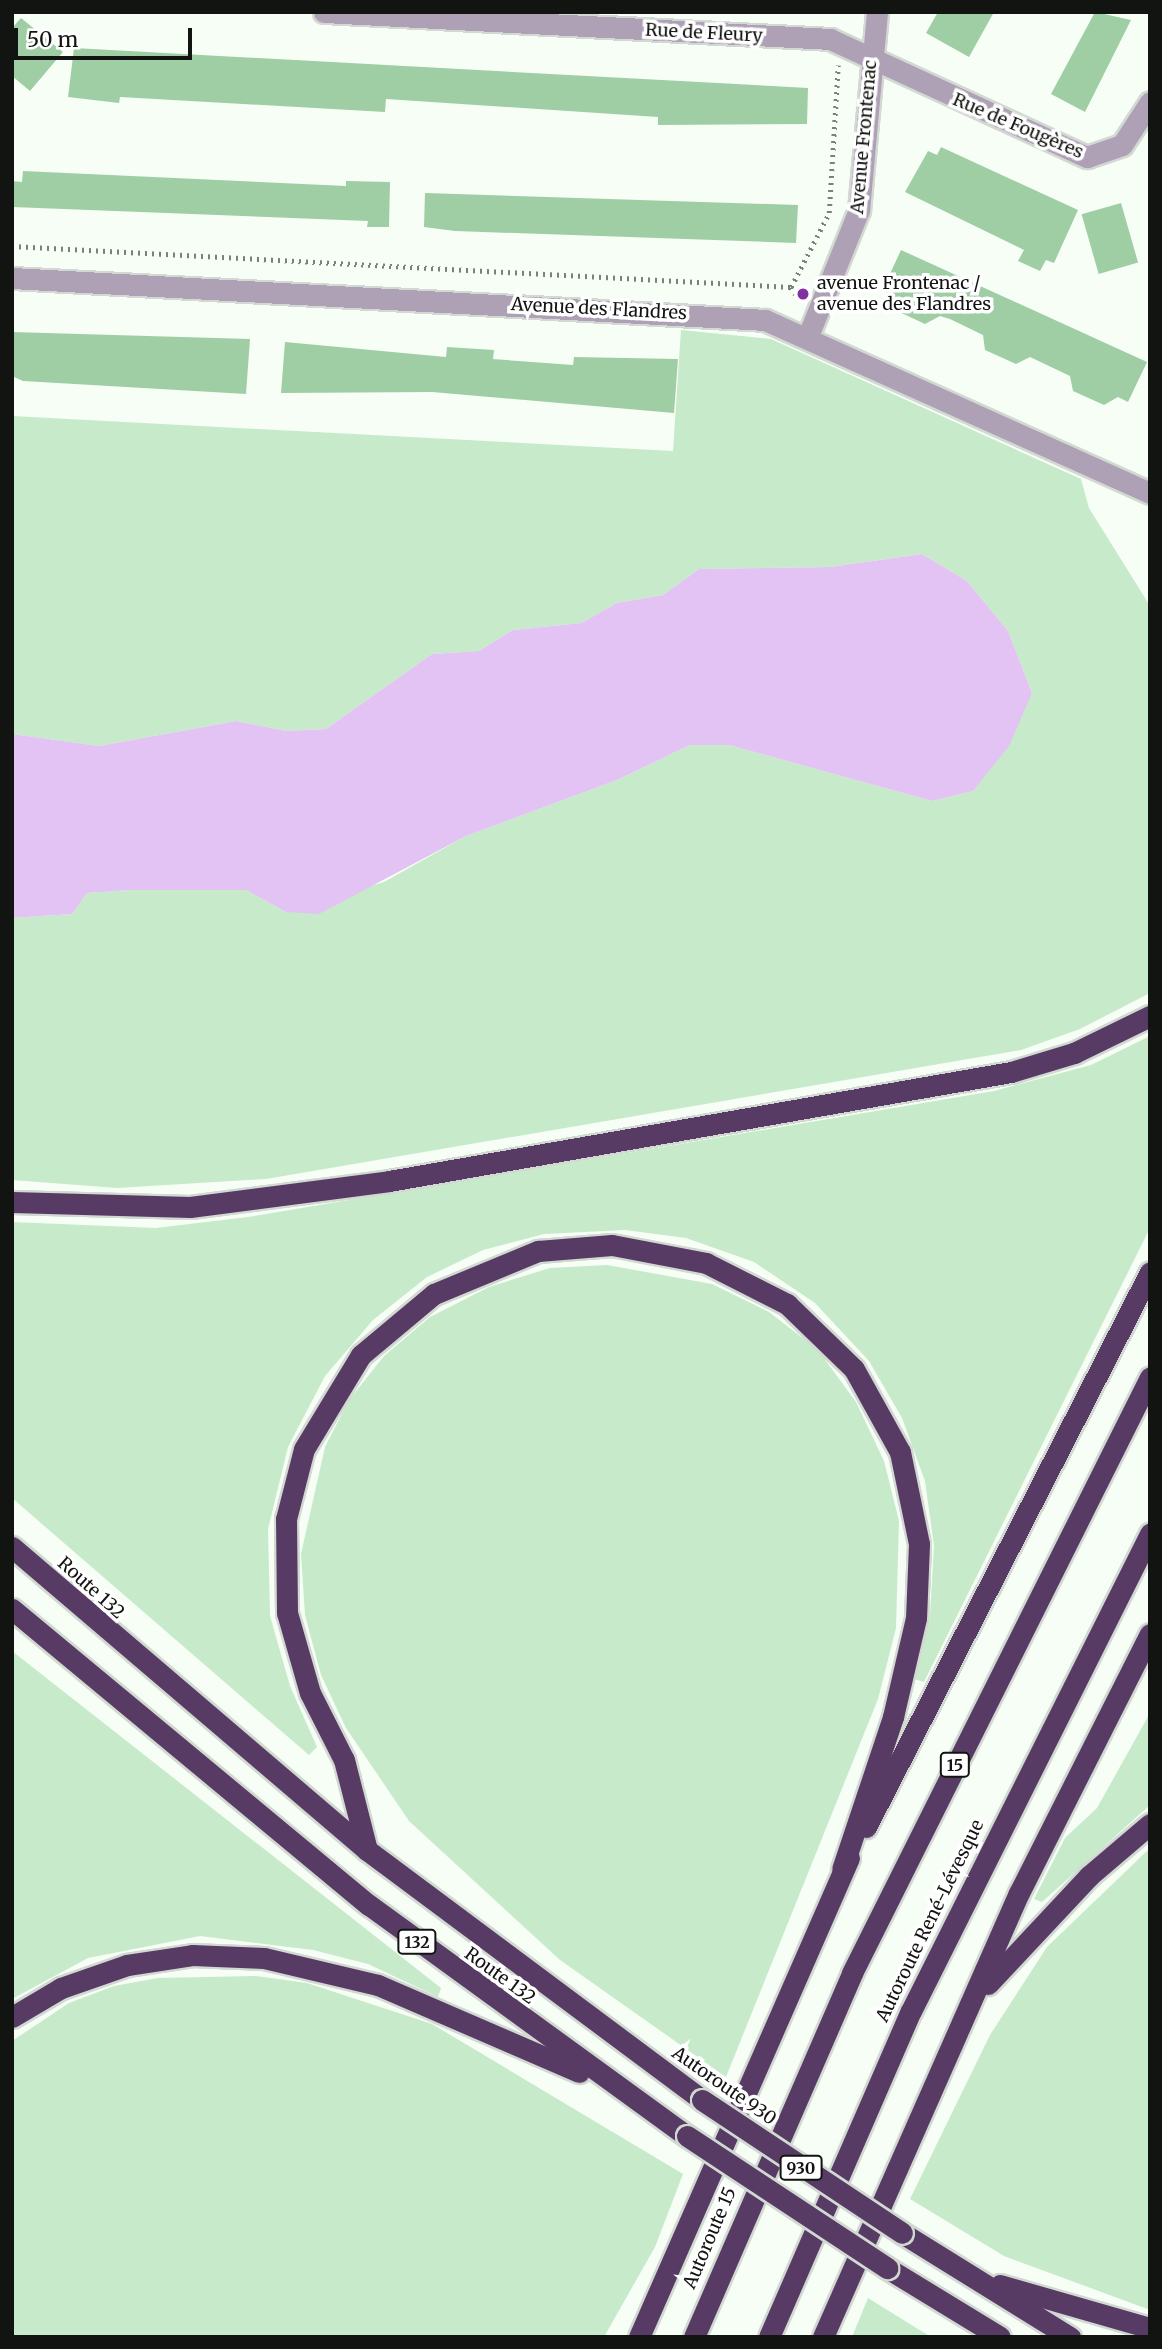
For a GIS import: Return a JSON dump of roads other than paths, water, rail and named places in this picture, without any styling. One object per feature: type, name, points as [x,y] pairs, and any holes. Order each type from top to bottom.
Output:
[{"type":"highway","points":[[12,1202],[190,1207],[389,1181],[1011,1072],[1074,1054],[1150,1016]]},
{"type":"highway","points":[[367,1850],[344,1760],[310,1693],[287,1613],[285,1531],[304,1449],[361,1354],[434,1294],[526,1254],[612,1245],[706,1263],[787,1304],[854,1369],[900,1452],[919,1544],[916,1618],[893,1717],[842,1870],[639,2336]]},
{"type":"highway","points":[[842,1870],[920,1731],[1150,1272]]},
{"type":"highway","name":"Autoroute 15","points":[[694,2337],[769,2157],[881,1912],[1150,1377]]},
{"type":"highway","name":"Autoroute René-Lévesque","points":[[769,2337],[911,2011],[1150,1534]]},
{"type":"highway","name":"Route 132","points":[[12,1547],[367,1850]]},
{"type":"highway","name":"Route 132","points":[[12,1609],[312,1859],[616,2088],[887,2268],[1000,2337]]},
{"type":"highway","points":[[823,2337],[891,2171],[977,1995],[1019,1893],[1150,1634]]},
{"type":"highway","points":[[977,1995],[1089,1875],[1150,1824]]},
{"type":"highway","name":"Autoroute 930","points":[[367,1850],[702,2100],[902,2233],[1070,2337]]},
{"type":"highway","points":[[12,2017],[61,1988],[127,1965],[192,1955],[264,1958],[377,1985],[616,2088]]},
{"type":"highway","points":[[974,2278],[1150,2328]]},
{"type":"street","name":"Rue de Fleury","points":[[324,12],[589,20],[830,39],[872,53]]},
{"type":"street","name":"Avenue Frontenac","points":[[808,336],[857,217],[877,12]]},
{"type":"street","name":"Rue de Fougères","points":[[872,53],[896,73],[1087,158],[1122,145],[1150,102]]},
{"type":"street","name":"Avenue des Flandres","points":[[12,278],[731,315],[808,336],[1150,492]]},
{"type":"place","name":"avenue Frontenac / avenue des Flandres","points":[[803,294]]}]
